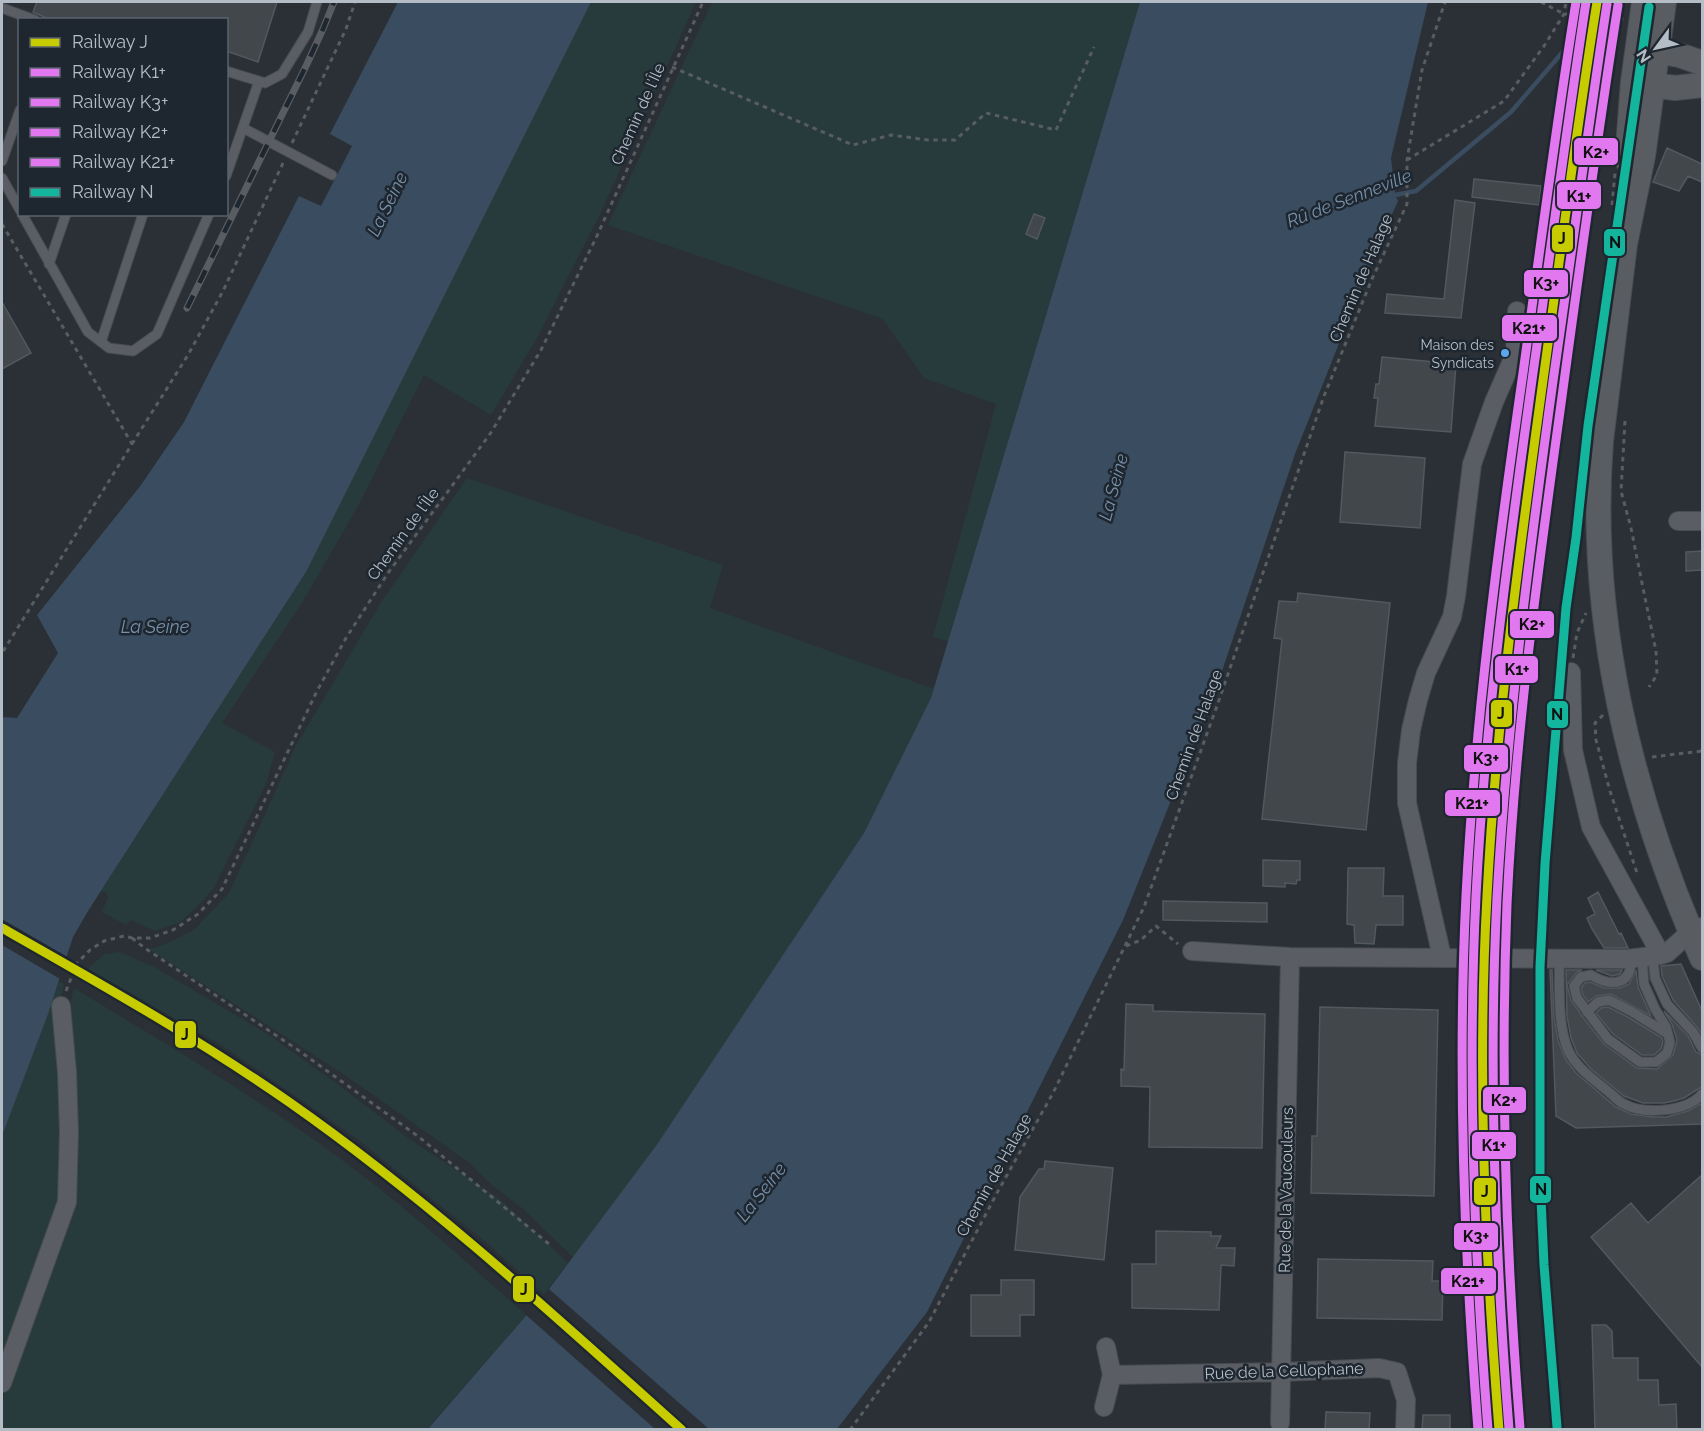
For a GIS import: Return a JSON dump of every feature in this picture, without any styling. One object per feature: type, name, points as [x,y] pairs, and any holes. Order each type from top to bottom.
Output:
[{"type":"main road","points":[[1664,2],[1647,49],[1628,151],[1625,244],[1598,472],[1600,547],[1602,591],[1611,659],[1626,735],[1642,797],[1666,870],[1700,939]]},
{"type":"main road","points":[[1638,10],[1647,49]]},
{"type":"main road","points":[[1647,49],[1679,55],[1702,63]]},
{"type":"main road","points":[[1642,84],[1680,88],[1702,84]]},
{"type":"main road","points":[[1610,381],[1610,510],[1614,574],[1625,659],[1647,758],[1700,939]]},
{"type":"street","points":[[1442,957],[1407,803],[1410,730],[1426,673],[1452,617],[1472,464],[1494,402],[1515,354],[1517,311]]},
{"type":"street","points":[[1678,521],[1702,521]]},
{"type":"street","points":[[1571,672],[1573,750],[1591,827],[1651,956]]},
{"type":"street","points":[[1192,951],[1290,957],[1651,956],[1700,939]]},
{"type":"street","name":"Rue de la Vaucouleurs","points":[[1280,1423],[1290,957]]},
{"type":"street","points":[[2,1383],[67,1202],[69,1122],[61,1006]]},
{"type":"street","points":[[1104,1407],[1112,1375],[1106,1347]]},
{"type":"street","name":"Rue de la Cellophane","points":[[1112,1375],[1379,1368],[1397,1372],[1406,1400],[1405,1430]]},
{"type":"lane","points":[[228,72],[265,83],[282,74],[308,32],[317,2]]},
{"type":"lane","points":[[2,8],[30,18]]},
{"type":"lane","points":[[228,170],[259,81]]},
{"type":"lane","points":[[2,161],[18,116]]},
{"type":"lane","points":[[243,128],[332,175]]},
{"type":"lane","points":[[2,178],[18,206]]},
{"type":"lane","points":[[23,216],[88,332],[109,348],[133,351],[157,334],[208,216]]},
{"type":"lane","points":[[49,264],[65,216]]},
{"type":"lane","points":[[101,342],[142,216]]},
{"type":"lane","points":[[1651,956],[1644,984],[1666,1027],[1670,1042],[1667,1053],[1656,1062],[1640,1062],[1608,1039],[1577,998],[1574,986],[1581,977],[1591,975],[1599,981],[1613,983],[1626,979],[1632,970],[1651,956]]},
{"type":"lane","points":[[1651,956],[1654,978],[1667,1004],[1693,1032],[1702,1048]]},
{"type":"lane","points":[[1559,958],[1562,1022],[1568,1050],[1581,1069],[1625,1105],[1651,1110],[1677,1109],[1699,1098],[1702,1094]]},
{"type":"lane","points":[[1587,1012],[1599,1002],[1609,1000],[1668,1034]]},
{"type":"path","points":[[2,653],[188,355],[213,309],[288,152],[346,29],[356,2]]},
{"type":"path","name":"Chemin de l'Île","points":[[61,1006],[77,963],[90,950],[104,941],[124,936],[150,938],[173,930],[198,914],[222,888],[317,691],[346,638],[388,573],[490,434],[541,350],[596,238],[703,2]]},
{"type":"path","name":"Chemin de Halage","points":[[850,1430],[929,1322],[1053,1093],[1144,907],[1288,504],[1324,396],[1372,279],[1407,204],[1407,160],[1422,70],[1445,2]]},
{"type":"path","points":[[1541,2],[1564,14],[1638,10]]},
{"type":"path","points":[[1407,160],[1504,101],[1544,46],[1564,14],[1566,2]]},
{"type":"path","points":[[672,67],[853,145],[891,135],[928,140],[955,140],[986,113],[1056,130],[1094,47]]},
{"type":"path","points":[[2,224],[132,444]]},
{"type":"path","points":[[1625,416],[1621,491],[1631,528],[1656,651],[1657,675],[1649,687]]},
{"type":"path","points":[[1604,714],[1595,723],[1596,740],[1640,884]]},
{"type":"path","points":[[1647,758],[1702,750]]},
{"type":"path","points":[[1124,947],[1141,940],[1156,926],[1180,945],[1192,951]]},
{"type":"path","points":[[132,938],[298,1050],[419,1137],[549,1244]]},
{"type":"shaded area","points":[[591,2],[696,2],[601,212],[538,336],[491,415],[424,375],[358,506],[303,601],[222,723],[275,752],[266,784],[213,889],[180,922],[155,931],[131,920],[126,925],[102,912],[108,898],[106,892],[101,891],[306,572]]},
{"type":"shaded area","points":[[712,2],[1140,2],[948,641],[933,637],[996,404],[924,378],[883,319],[608,225]]},
{"type":"shaded area","points":[[467,478],[723,565],[710,608],[934,689],[864,833],[658,1143],[573,1257],[521,1207],[492,1185],[467,1161],[345,1075],[149,949],[194,930],[229,893],[297,744],[380,604]]},
{"type":"shaded area","points":[[120,952],[154,967],[266,1033],[408,1138],[501,1200],[568,1263],[544,1294],[486,1242],[355,1137],[226,1048],[88,969],[104,954]]},
{"type":"shaded area","points":[[59,981],[64,984],[57,1015],[64,1155],[57,1202],[33,1283],[2,1365],[2,1136]]},
{"type":"shaded area","points":[[74,988],[241,1091],[363,1175],[526,1315],[427,1429],[2,1429],[2,1402],[63,1235],[78,1165],[71,1001]]},
{"type":"water","name":"La Seine","points":[[398,2],[591,2],[306,572],[73,937],[48,1014],[2,1136],[2,717],[17,718],[58,653],[37,615],[141,485],[184,422],[299,196],[321,206],[352,146],[330,134]]},
{"type":"water","points":[[1140,2],[1428,2],[1391,158],[1395,194],[1398,201],[1295,454],[1217,686],[1123,920],[927,1312],[837,1429],[427,1430],[549,1289],[658,1143],[864,833],[931,698]]},
{"type":"pier","points":[[2,919],[69,958],[62,980],[2,945]]},
{"type":"pier","points":[[549,1289],[709,1429],[655,1429],[526,1315]]},
{"type":"building","points":[[37,2],[277,2],[258,62],[228,52],[228,18],[46,18],[33,12]]},
{"type":"building","points":[[1667,148],[1702,164],[1702,182],[1688,176],[1679,191],[1653,182]]},
{"type":"building","points":[[1474,179],[1541,186],[1539,205],[1472,197]]},
{"type":"building","name":"Maison des Syndicats","points":[[1455,200],[1475,203],[1461,318],[1385,313],[1387,294],[1444,299]]},
{"type":"building","points":[[1034,214],[1045,218],[1037,239],[1026,234]]},
{"type":"building","points":[[2,302],[31,353],[2,369]]},
{"type":"building","points":[[1382,357],[1456,364],[1451,432],[1375,426],[1378,398],[1374,398],[1376,384],[1379,384]]},
{"type":"building","points":[[1345,452],[1425,458],[1420,528],[1340,522]]},
{"type":"building","points":[[1702,551],[1702,570],[1686,571],[1686,552]]},
{"type":"building","points":[[1298,593],[1390,603],[1366,830],[1262,819],[1282,639],[1274,638],[1279,601],[1297,602]]},
{"type":"building","points":[[1263,860],[1300,861],[1300,880],[1297,880],[1296,884],[1285,883],[1285,887],[1263,886]]},
{"type":"building","points":[[1348,868],[1384,868],[1383,896],[1403,896],[1403,925],[1376,925],[1374,944],[1355,943],[1354,925],[1347,924]]},
{"type":"building","points":[[1598,892],[1628,948],[1604,948],[1592,929],[1587,918],[1595,914],[1588,898]]},
{"type":"building","points":[[1163,901],[1267,903],[1267,922],[1163,920]]},
{"type":"building","points":[[1681,964],[1702,1011],[1702,1035],[1673,1000],[1662,976],[1661,966]]},
{"type":"building","points":[[1550,970],[1552,970],[1554,1017],[1558,1041],[1566,1060],[1576,1073],[1616,1107],[1631,1114],[1666,1117],[1688,1111],[1702,1103],[1702,1124],[1576,1128],[1556,1116]]},
{"type":"building","points":[[1566,970],[1582,970],[1576,973],[1567,985],[1571,1000],[1582,1016],[1604,1044],[1637,1068],[1657,1069],[1673,1055],[1677,1040],[1672,1024],[1664,1011],[1688,1036],[1696,1052],[1702,1055],[1702,1087],[1674,1101],[1643,1103],[1624,1096],[1591,1069],[1577,1053],[1571,1038],[1567,1016]]},
{"type":"building","points":[[1596,970],[1622,970],[1620,974],[1612,976]]},
{"type":"building","points":[[1636,971],[1638,987],[1651,1016],[1611,994],[1596,996],[1588,1002],[1583,995],[1581,988],[1585,983],[1590,982],[1604,988],[1620,988],[1629,984]]},
{"type":"building","points":[[1126,1004],[1153,1005],[1153,1011],[1265,1014],[1262,1148],[1149,1147],[1150,1087],[1121,1086],[1121,1069],[1124,1070]]},
{"type":"building","points":[[1320,1007],[1438,1010],[1434,1196],[1311,1193],[1312,1136],[1317,1136]]},
{"type":"building","points":[[1608,1007],[1662,1038],[1661,1049],[1654,1055],[1642,1055],[1613,1034],[1596,1013],[1601,1008]]},
{"type":"building","points":[[1045,1161],[1113,1168],[1104,1260],[1015,1250],[1020,1197],[1039,1169],[1044,1169]]},
{"type":"building","points":[[1702,1175],[1702,1367],[1591,1237],[1631,1203],[1648,1223]]},
{"type":"building","points":[[1156,1231],[1211,1232],[1211,1236],[1221,1236],[1216,1248],[1235,1248],[1234,1266],[1221,1265],[1219,1310],[1132,1308],[1132,1264],[1156,1264]]},
{"type":"building","points":[[1318,1259],[1433,1261],[1432,1281],[1443,1281],[1442,1320],[1317,1318]]},
{"type":"building","points":[[1001,1280],[1034,1280],[1034,1315],[1020,1315],[1020,1336],[971,1336],[971,1295],[1001,1295]]},
{"type":"building","points":[[1592,1325],[1606,1325],[1612,1331],[1613,1358],[1638,1358],[1638,1380],[1658,1380],[1659,1405],[1676,1404],[1677,1430],[1595,1430]]},
{"type":"building","points":[[1326,1412],[1370,1413],[1369,1430],[1325,1430]]},
{"type":"building","points":[[1423,1415],[1450,1415],[1450,1430],[1422,1430]]},
{"type":"waterway","name":"Rû de Senneville","points":[[1390,196],[1416,191],[1511,112],[1567,47],[1600,29]]},
{"type":"railway","points":[[187,308],[307,64],[334,2]]},
{"type":"rail line","name":"K21+","points":[[1478,1430],[1469,1296],[1462,1096],[1463,963],[1470,830],[1481,699],[1496,569],[1548,187],[1576,2]]},
{"type":"rail line","name":"K3+","points":[[1488,1430],[1479,1296],[1472,1096],[1473,963],[1480,830],[1507,569],[1586,2]]},
{"type":"rail line","name":"J","points":[[1499,1430],[1486,1230],[1483,1096],[1484,963],[1491,830],[1518,569],[1569,187],[1597,2]]},
{"type":"rail line","name":"K1+","points":[[1509,1429],[1500,1296],[1493,1096],[1494,963],[1501,831],[1513,700],[1536,505],[1607,4]]},
{"type":"rail line","name":"K2+","points":[[1520,1428],[1511,1297],[1504,1101],[1505,970],[1511,841],[1536,591],[1588,204],[1618,5]]},
{"type":"rail line","name":"N","points":[[1557,1427],[1544,1265],[1540,1176],[1540,967],[1545,864],[1566,608],[1588,426],[1649,7]]},
{"type":"rail line","name":"J","points":[[2,928],[219,1056],[289,1102],[341,1140],[490,1260],[682,1430]]},
{"type":"place","name":"Maison des Syndicats","points":[[1505,353]]}]
